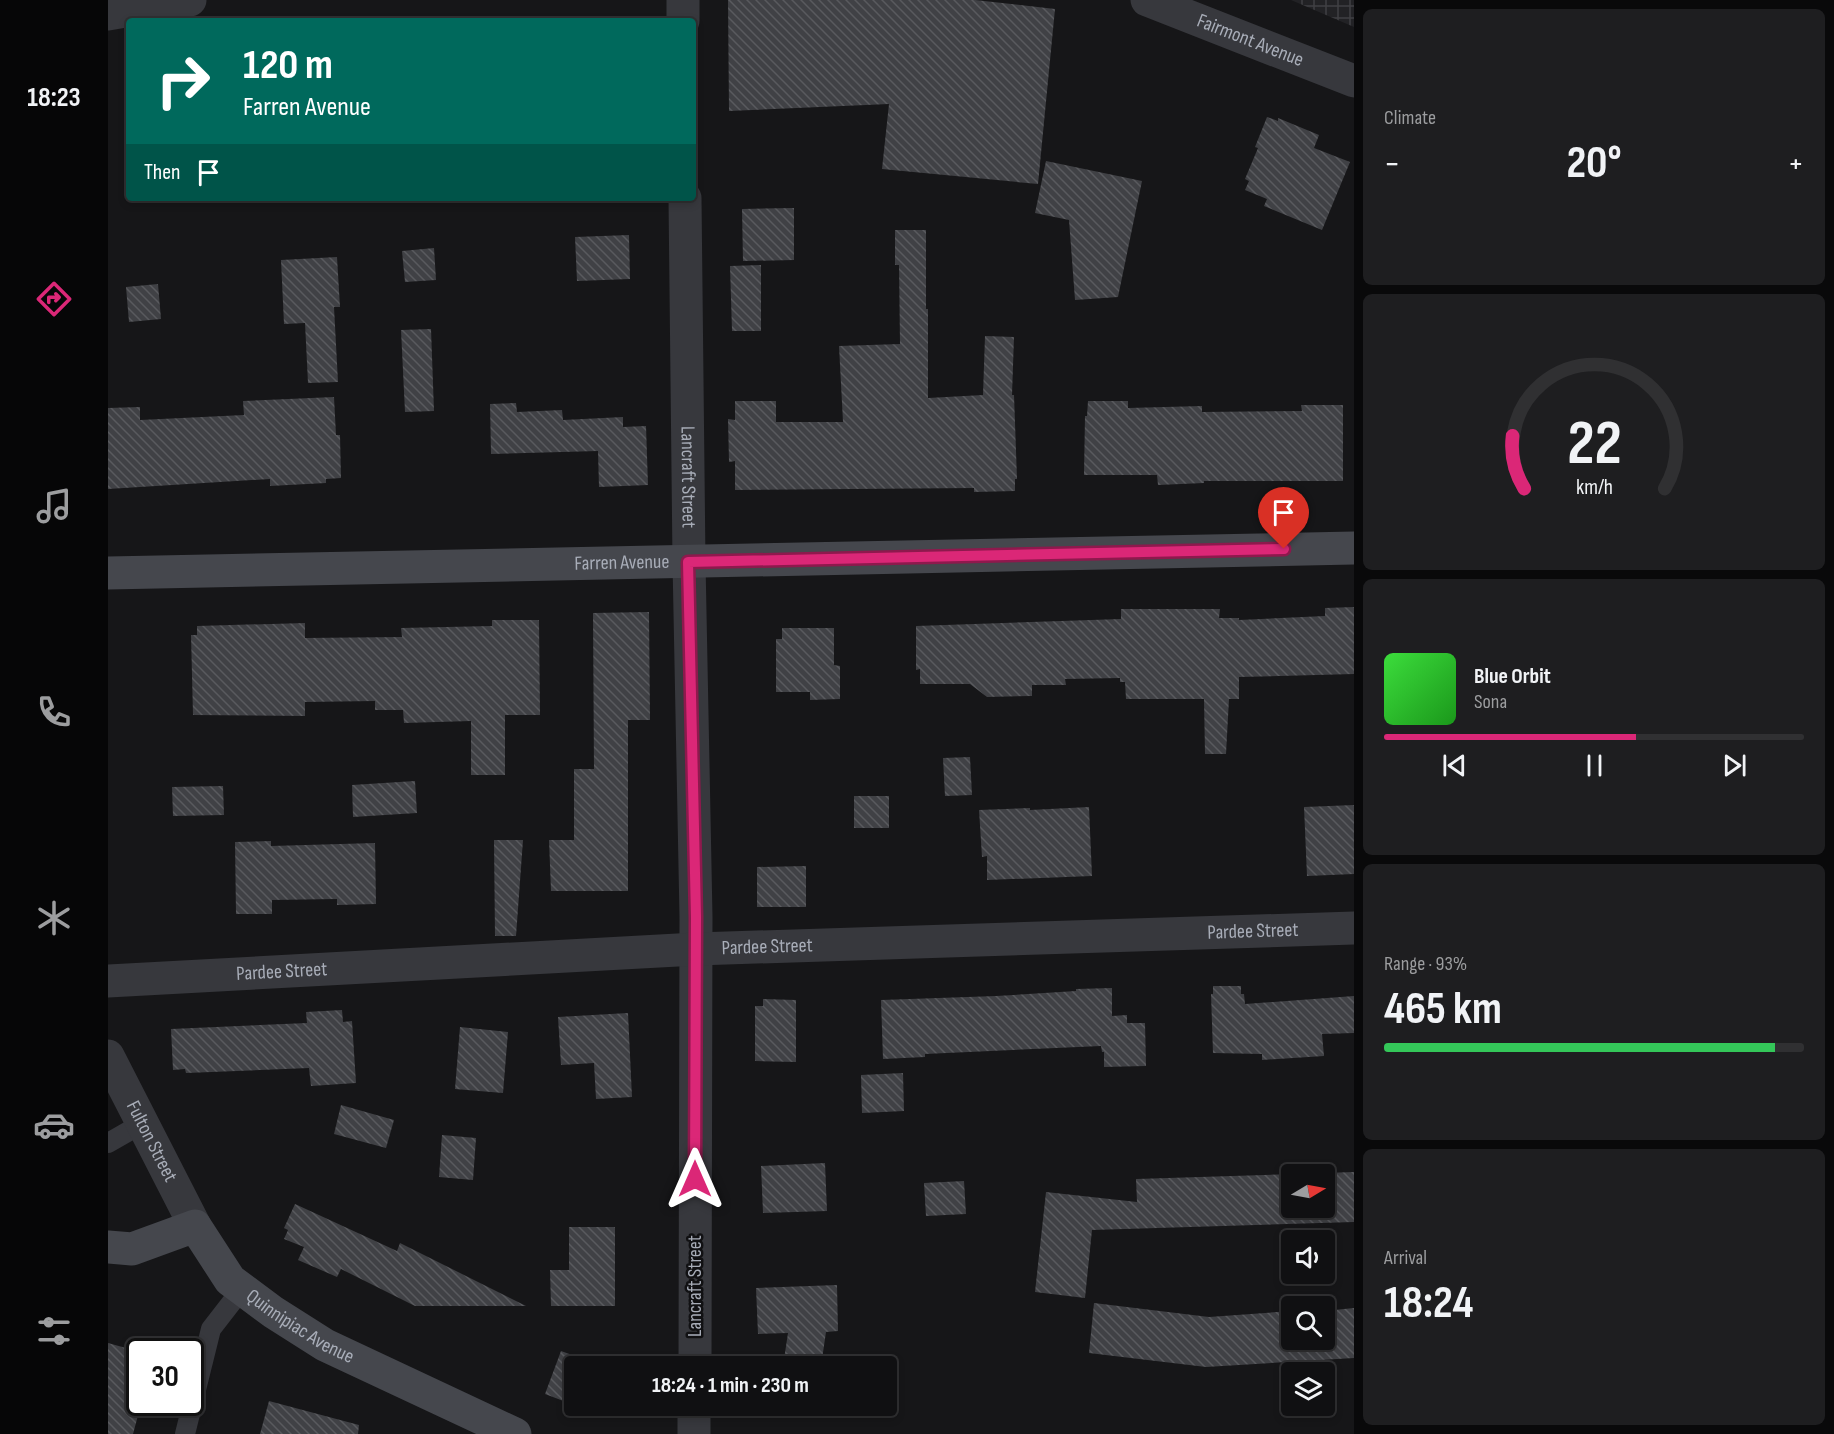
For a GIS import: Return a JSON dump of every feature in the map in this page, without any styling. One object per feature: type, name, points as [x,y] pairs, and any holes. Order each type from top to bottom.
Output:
[{"type":"main road","name":"Farren Avenue","points":[[108,573],[1354,548]]},
{"type":"main road","points":[[108,1246],[132,1249],[195,1226]]},
{"type":"main road","name":"Quinnipiac Avenue","points":[[195,1226],[230,1280],[273,1312],[325,1345],[515,1434]]},
{"type":"street","points":[[108,14],[190,0]]},
{"type":"street","points":[[683,0],[683,18]]},
{"type":"street","name":"Fairmont Avenue","points":[[1147,0],[1354,81]]},
{"type":"street","name":"Lancraft Street","points":[[685,201],[688,562],[696,949],[695,1356]]},
{"type":"street","name":"Pardee Street","points":[[108,981],[696,949],[1354,928]]},
{"type":"street","name":"Fulton Street","points":[[108,1056],[195,1226]]},
{"type":"street","points":[[694,1416],[694,1434]]},
{"type":"lane","points":[[108,1143],[143,1123]]},
{"type":"lane","points":[[185,1434],[211,1329],[242,1289]]},
{"type":"shaded area","points":[[1291,0],[1354,0],[1354,27]]},
{"type":"building","points":[[728,0],[975,0],[1055,9],[1038,184],[882,169],[889,104],[729,111]]},
{"type":"building","points":[[1267,117],[1278,121],[1278,118],[1319,135],[1314,148],[1350,162],[1322,230],[1264,206],[1267,199],[1245,190],[1249,181],[1245,179],[1258,148],[1255,147]]},
{"type":"building","points":[[1046,161],[1142,181],[1118,297],[1075,300],[1069,220],[1035,213]]},
{"type":"building","points":[[794,208],[794,260],[743,261],[742,209]]},
{"type":"building","points":[[895,230],[926,230],[928,398],[983,395],[985,336],[1014,337],[1012,395],[1014,395],[1017,479],[1015,479],[1015,491],[974,492],[974,488],[735,490],[735,461],[729,462],[728,419],[735,420],[735,401],[776,401],[776,422],[843,422],[839,346],[900,344],[899,265],[895,265]]},
{"type":"building","points":[[629,235],[630,279],[577,281],[575,237]]},
{"type":"building","points":[[434,248],[436,280],[405,282],[402,251]]},
{"type":"building","points":[[337,257],[340,307],[334,307],[338,382],[308,383],[305,323],[284,324],[281,260]]},
{"type":"building","points":[[761,265],[761,331],[732,331],[730,266]]},
{"type":"building","points":[[158,284],[161,319],[129,322],[126,287]]},
{"type":"building","points":[[431,329],[434,411],[405,412],[401,330]]},
{"type":"building","points":[[334,397],[336,435],[340,435],[341,478],[326,479],[326,483],[270,486],[270,479],[108,489],[108,408],[140,407],[140,420],[244,415],[243,401]]},
{"type":"building","points":[[1088,401],[1128,401],[1128,408],[1202,406],[1202,412],[1302,411],[1301,405],[1343,405],[1343,481],[1204,481],[1204,483],[1158,485],[1157,475],[1084,475],[1085,416],[1087,416]]},
{"type":"building","points":[[516,403],[517,412],[562,410],[563,420],[623,417],[623,427],[646,426],[648,485],[599,487],[598,451],[491,454],[490,404]]},
{"type":"building","points":[[1354,607],[1354,674],[1239,677],[1239,699],[1229,699],[1226,754],[1205,754],[1204,699],[1126,699],[1125,682],[1120,682],[1120,678],[1065,679],[1066,685],[1032,685],[1032,696],[987,697],[970,684],[920,684],[920,669],[916,670],[916,626],[1121,619],[1121,609],[1220,609],[1219,618],[1239,618],[1239,620],[1325,616],[1325,608]]},
{"type":"building","points":[[649,612],[650,720],[628,720],[628,891],[551,891],[549,840],[574,840],[574,769],[594,769],[593,613]]},
{"type":"building","points":[[492,620],[539,620],[540,715],[505,715],[505,775],[471,775],[471,721],[404,723],[403,710],[375,710],[375,701],[305,702],[305,716],[193,715],[191,635],[197,635],[197,626],[305,623],[305,638],[402,637],[401,628],[492,626]]},
{"type":"building","points":[[782,628],[834,628],[834,665],[840,666],[840,699],[810,700],[810,692],[776,692],[776,639],[782,639]]},
{"type":"building","points":[[970,757],[972,795],[945,796],[943,758]]},
{"type":"building","points":[[415,781],[417,813],[353,817],[352,785]]},
{"type":"building","points":[[223,786],[224,815],[173,816],[172,787]]},
{"type":"building","points":[[854,796],[889,796],[889,828],[854,828]]},
{"type":"building","points":[[1354,805],[1354,874],[1307,876],[1304,807]]},
{"type":"building","points":[[1089,807],[1092,876],[987,880],[987,856],[982,857],[979,810]]},
{"type":"building","points":[[494,840],[523,840],[516,936],[495,936]]},
{"type":"building","points":[[271,841],[271,846],[375,843],[376,904],[337,905],[337,899],[272,900],[272,914],[236,914],[235,842]]},
{"type":"building","points":[[806,866],[806,907],[757,907],[757,867]]},
{"type":"building","points":[[1213,986],[1241,986],[1245,1004],[1354,996],[1354,1033],[1322,1034],[1324,1056],[1262,1060],[1262,1054],[1213,1053],[1211,994],[1213,994]]},
{"type":"building","points":[[1112,988],[1112,1016],[1127,1015],[1127,1023],[1145,1023],[1146,1066],[1104,1067],[1104,1052],[1101,1046],[925,1054],[925,1057],[883,1059],[881,1000],[996,996]]},
{"type":"building","points":[[763,999],[796,1000],[796,1062],[755,1061],[755,1006],[763,1006]]},
{"type":"building","points":[[342,1010],[343,1022],[352,1021],[356,1083],[311,1086],[309,1068],[186,1073],[185,1069],[173,1070],[171,1029],[307,1023],[306,1012]]},
{"type":"building","points":[[628,1013],[632,1097],[596,1099],[594,1063],[561,1065],[558,1017]]},
{"type":"building","points":[[460,1027],[508,1032],[503,1093],[455,1089]]},
{"type":"building","points":[[903,1073],[904,1111],[862,1113],[861,1075]]},
{"type":"building","points":[[341,1105],[394,1120],[386,1148],[334,1134]]},
{"type":"building","points":[[442,1135],[476,1138],[473,1180],[439,1177]]},
{"type":"building","points":[[825,1163],[827,1211],[763,1213],[761,1166]]},
{"type":"building","points":[[1354,1172],[1354,1222],[1092,1230],[1085,1298],[1035,1292],[1046,1192],[1137,1202],[1136,1179],[1281,1174],[1281,1218],[1335,1218],[1335,1173]]},
{"type":"building","points":[[964,1181],[966,1214],[926,1216],[924,1183]]},
{"type":"building","points":[[295,1204],[397,1251],[400,1243],[526,1306],[415,1306],[341,1269],[337,1277],[298,1260],[304,1247],[284,1239],[288,1230],[284,1228]]},
{"type":"building","points":[[569,1227],[615,1227],[615,1306],[551,1306],[550,1270],[569,1270]]},
{"type":"building","points":[[837,1285],[838,1331],[826,1332],[822,1356],[785,1356],[788,1333],[758,1334],[756,1288]]},
{"type":"building","points":[[1094,1303],[1209,1317],[1281,1312],[1281,1350],[1335,1350],[1335,1310],[1354,1308],[1354,1358],[1206,1367],[1089,1353]]},
{"type":"building","points":[[108,1343],[126,1348],[126,1416],[138,1416],[133,1434],[108,1434]]},
{"type":"building","points":[[561,1351],[575,1356],[564,1356],[564,1401],[545,1394]]},
{"type":"building","points":[[269,1401],[359,1425],[358,1434],[260,1434]]},
{"type":"route","points":[[695,1179],[696,917],[688,562],[1284,549]]}]
